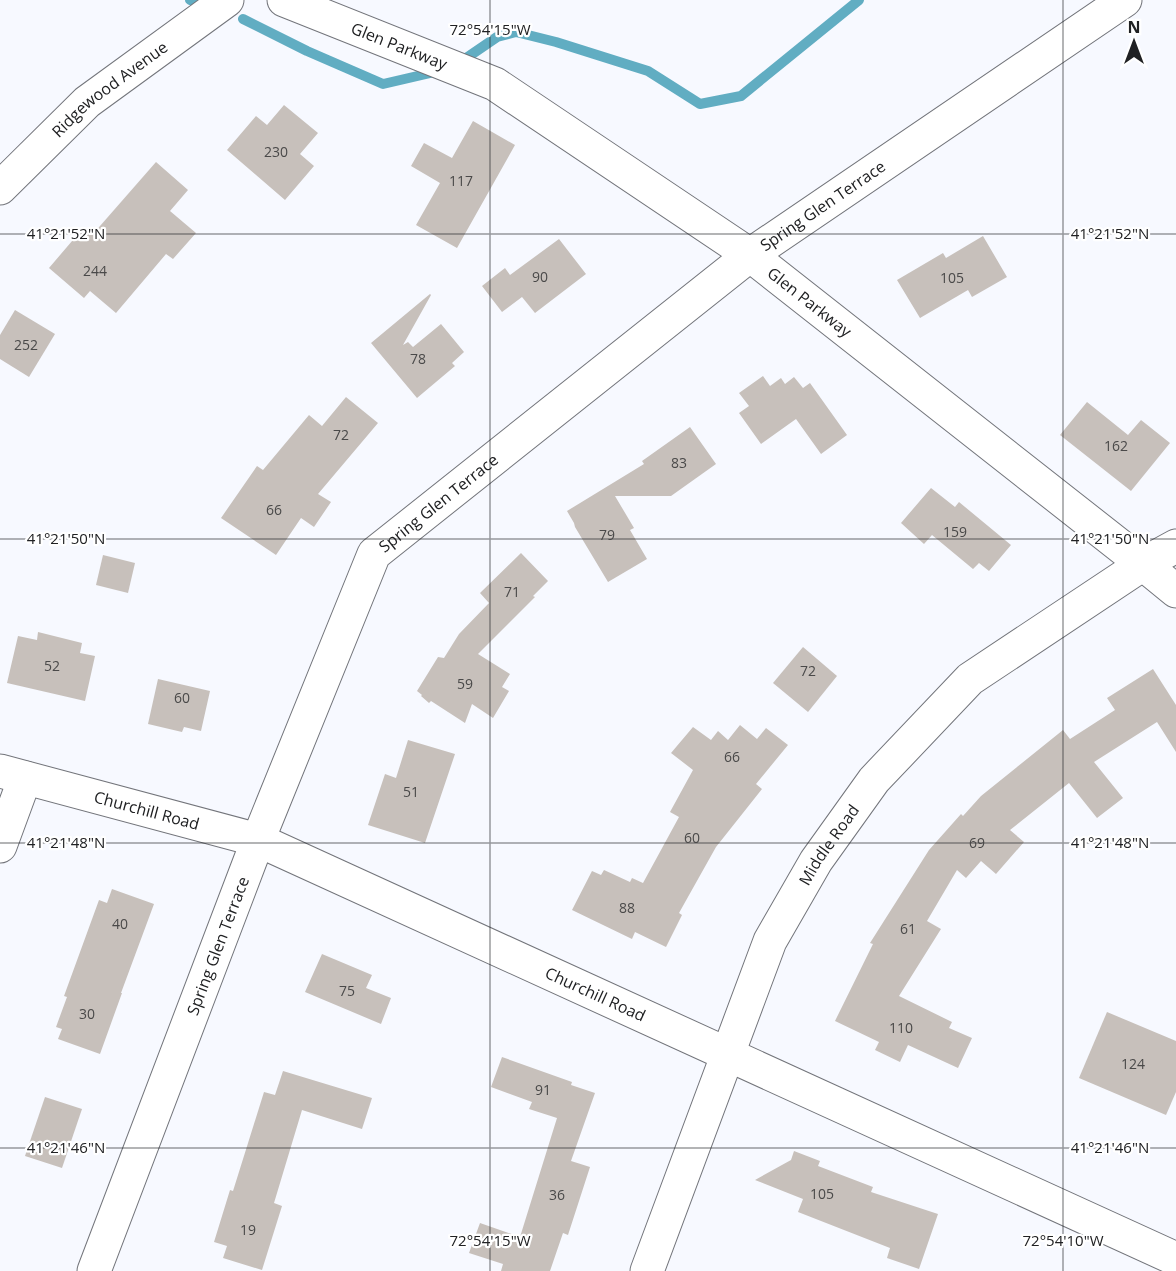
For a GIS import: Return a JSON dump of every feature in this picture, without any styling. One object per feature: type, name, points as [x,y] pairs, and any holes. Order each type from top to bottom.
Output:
[{"type":"street","name":"Ridgewood Avenue","points":[[0,188],[87,102],[227,0]]},
{"type":"street","name":"Glen Parkway","points":[[284,0],[495,84],[750,255],[1176,591]]},
{"type":"street","name":"Spring Glen Terrace","points":[[94,1271],[258,840],[374,554],[750,255],[1125,0]]},
{"type":"street","name":"Middle Road","points":[[647,1271],[770,941],[816,861],[874,780],[970,679],[1143,564],[1176,546]]},
{"type":"street","name":"Churchill Road","points":[[12,774],[258,840],[1176,1259]]},
{"type":"street","points":[[0,846],[12,774]]},
{"type":"building","points":[[284,105],[318,133],[300,154],[314,166],[285,200],[227,150],[256,116],[267,125]]},
{"type":"building","points":[[473,121],[515,145],[457,248],[416,225],[440,183],[411,166],[424,143],[452,158]]},
{"type":"building","points":[[156,162],[188,190],[170,211],[196,233],[173,259],[166,254],[116,313],[90,291],[84,298],[49,268],[84,227],[93,234]]},
{"type":"building","points":[[983,236],[1007,277],[972,297],[968,290],[920,318],[897,280],[943,253],[946,258]]},
{"type":"building","points":[[559,239],[586,274],[535,313],[522,297],[502,312],[482,286],[505,268],[510,275]]},
{"type":"building","points":[[430,294],[403,345],[408,342],[413,347],[441,324],[464,352],[452,363],[455,366],[417,398],[371,343]]},
{"type":"building","points":[[15,310],[55,334],[29,377],[0,359],[0,335]]},
{"type":"building","points":[[763,376],[770,386],[781,378],[785,384],[794,377],[803,388],[810,383],[847,435],[821,454],[796,419],[761,444],[739,413],[749,406],[739,393]]},
{"type":"building","points":[[346,397],[378,423],[318,494],[331,502],[314,527],[301,518],[276,555],[221,518],[257,466],[263,470],[309,415],[322,426]]},
{"type":"building","points":[[1087,402],[1128,435],[1141,420],[1170,443],[1131,491],[1060,435]]},
{"type":"building","points":[[690,427],[716,464],[671,496],[615,496],[634,528],[630,530],[647,559],[608,582],[567,511],[644,464],[642,461]]},
{"type":"building","points":[[931,488],[955,507],[959,502],[1011,545],[989,571],[979,563],[973,569],[932,535],[924,544],[901,523]]},
{"type":"building","points":[[521,553],[548,581],[478,654],[510,674],[502,687],[509,691],[493,718],[472,704],[465,723],[431,701],[429,703],[417,691],[438,657],[444,658],[459,634],[489,603],[480,593]]},
{"type":"building","points":[[103,555],[135,563],[128,593],[96,585]]},
{"type":"building","points":[[38,632],[82,643],[80,653],[95,656],[85,701],[7,683],[18,636],[37,640]]},
{"type":"building","points":[[803,647],[837,676],[808,712],[773,683]]},
{"type":"building","points":[[1153,669],[1176,705],[1176,752],[1157,722],[1094,762],[1123,798],[1097,818],[1069,783],[1010,830],[1024,842],[996,874],[981,861],[966,878],[957,870],[927,921],[941,929],[899,996],[952,1022],[949,1028],[972,1038],[958,1068],[908,1045],[900,1062],[875,1050],[879,1042],[835,1021],[873,944],[870,943],[929,850],[961,814],[963,816],[981,796],[1063,730],[1070,739],[1115,710],[1107,698]]},
{"type":"building","points":[[158,679],[210,691],[201,731],[184,727],[182,732],[148,724]]},
{"type":"building","points":[[740,725],[757,739],[766,728],[788,745],[756,784],[762,789],[716,847],[679,913],[682,915],[666,947],[635,932],[632,939],[572,910],[592,871],[601,875],[604,870],[630,882],[632,878],[643,883],[679,817],[670,812],[693,770],[671,753],[693,727],[711,740],[718,731],[728,740]]},
{"type":"building","points":[[408,740],[455,754],[425,843],[368,825],[385,774],[396,778]]},
{"type":"building","points":[[112,889],[154,904],[100,1054],[58,1039],[62,1029],[56,1027],[67,997],[64,996],[99,900],[107,903]]},
{"type":"building","points":[[322,954],[372,975],[366,988],[391,998],[381,1024],[305,992]]},
{"type":"building","points":[[1107,1012],[1176,1041],[1176,1092],[1166,1115],[1079,1078]]},
{"type":"building","points":[[502,1057],[572,1082],[571,1085],[595,1093],[571,1161],[590,1167],[568,1235],[563,1233],[550,1271],[501,1271],[503,1264],[469,1253],[480,1223],[520,1237],[557,1118],[529,1109],[532,1102],[491,1087]]},
{"type":"building","points":[[283,1071],[372,1098],[362,1129],[302,1110],[274,1203],[282,1206],[262,1270],[223,1258],[227,1246],[214,1242],[230,1190],[233,1191],[264,1092],[275,1095]]},
{"type":"building","points":[[45,1097],[82,1109],[62,1168],[25,1156]]},
{"type":"building","points":[[794,1151],[820,1161],[818,1166],[873,1187],[871,1192],[938,1214],[919,1269],[887,1258],[890,1248],[798,1212],[803,1199],[755,1180],[791,1160]]},
{"type":"waterway","points":[[190,0],[201,2]]},
{"type":"waterway","points":[[459,63],[497,37],[516,32],[648,71],[700,104],[741,96],[859,0]]},
{"type":"waterway","points":[[243,19],[307,51],[383,84],[439,71]]}]
